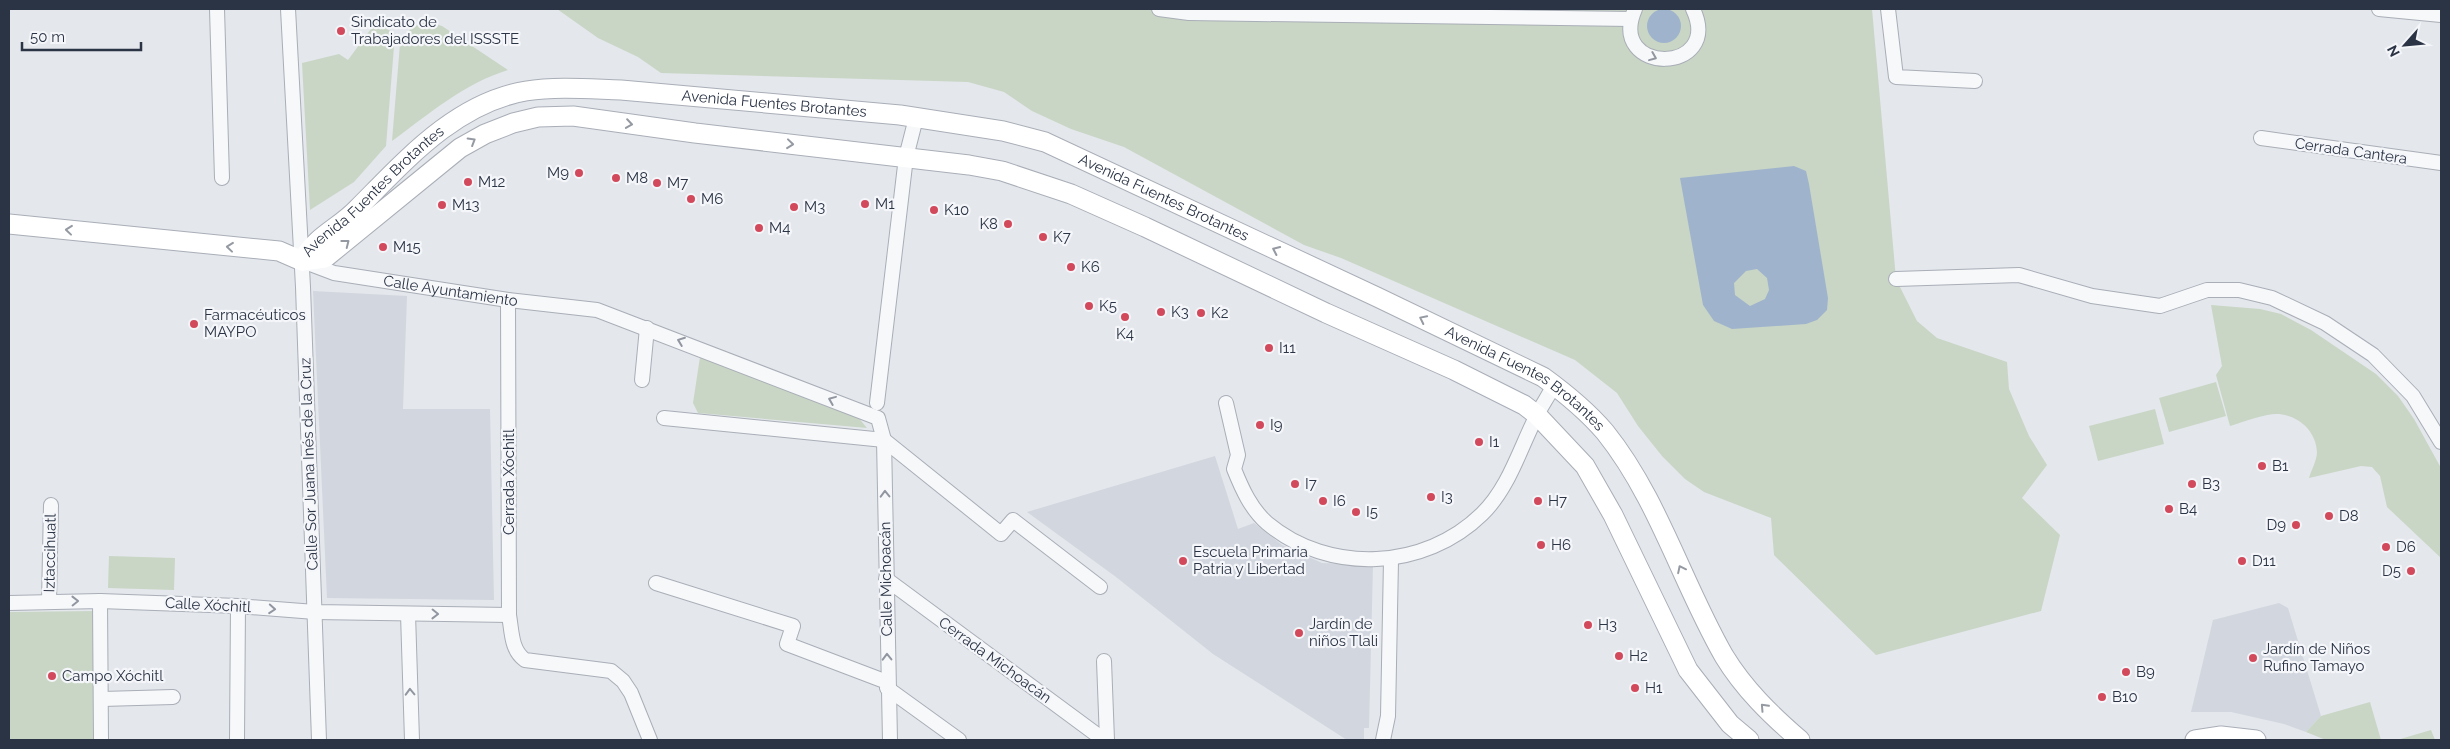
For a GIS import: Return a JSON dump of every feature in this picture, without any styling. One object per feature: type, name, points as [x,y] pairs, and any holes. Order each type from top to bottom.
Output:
[{"type":"street","points":[[216,9],[222,178]]},
{"type":"street","name":"Calle Sor Juana Inés de la Cruz","points":[[288,9],[302,260],[319,740]]},
{"type":"street","points":[[1158,9],[1189,14],[1633,14],[1630,33],[1636,46],[1647,56],[1659,60],[1673,60],[1685,54],[1694,44],[1698,31],[1698,18],[1693,9]]},
{"type":"street","points":[[1888,9],[1896,77],[1975,81]]},
{"type":"street","points":[[2379,9],[2441,15]]},
{"type":"street","points":[[589,118],[592,89]]},
{"type":"street","name":"Avenida Fuentes Brotantes","points":[[302,260],[314,243],[354,212],[434,136],[458,118],[498,98],[526,91],[592,89],[916,118],[1003,131],[1045,142],[1378,297],[1543,377],[1554,385],[1580,406],[1610,440],[1652,510],[1725,657],[1748,690],[1773,717],[1800,740]]},
{"type":"street","name":"Avenida Fuentes Brotantes","points":[[302,260],[325,258],[460,148],[485,134],[538,117],[573,116],[1002,171],[1071,194],[1326,313],[1454,370],[1524,405],[1537,415],[1585,466],[1613,515],[1688,670],[1730,724],[1749,740]]},
{"type":"street","points":[[878,403],[906,158],[916,118]]},
{"type":"street","name":"Cerrada Cantera","points":[[2261,138],[2441,163]]},
{"type":"street","name":"Calle Ayuntamiento","points":[[9,224],[279,252],[334,273],[508,300],[597,310],[878,418]]},
{"type":"street","points":[[1896,279],[2019,276],[2092,296],[2160,306],[2207,290],[2239,290],[2272,298],[2325,323],[2373,355],[2413,396],[2441,442]]},
{"type":"street","name":"Cerrada Xóchitl","points":[[508,300],[509,615],[514,645],[518,654],[525,660],[610,671],[623,681],[631,693],[650,740]]},
{"type":"street","points":[[642,380],[647,328]]},
{"type":"street","points":[[1226,403],[1238,456],[1234,469],[1249,502],[1267,523],[1297,543],[1322,553],[1336,557],[1391,560],[1434,546],[1468,527],[1482,514],[1495,500],[1506,481],[1537,415],[1554,385]]},
{"type":"street","points":[[664,418],[884,440],[1001,534],[1013,520],[1100,588]]},
{"type":"street","name":"Calle Michoacán","points":[[878,418],[884,440],[887,685],[890,740]]},
{"type":"street","name":"Iztaccihuatl","points":[[49,602],[51,505]]},
{"type":"street","points":[[1382,740],[1388,716],[1391,560]]},
{"type":"street","name":"Cerrada Michoacán","points":[[886,579],[1105,740]]},
{"type":"street","points":[[656,583],[793,626],[787,644],[887,685],[959,740]]},
{"type":"street","points":[[100,601],[101,740]]},
{"type":"street","name":"Calle Xóchitl","points":[[9,603],[100,601],[238,606],[315,612],[509,615]]},
{"type":"street","points":[[237,740],[238,606]]},
{"type":"street","points":[[408,614],[412,740]]},
{"type":"street","points":[[1104,661],[1105,740]]},
{"type":"street","points":[[102,699],[173,698]]},
{"type":"street","points":[[2195,740],[2221,736],[2256,740]]},
{"type":"shaded area","points":[[313,291],[407,296],[403,409],[490,409],[494,600],[327,598]]},
{"type":"shaded area","points":[[1215,456],[1238,529],[1254,523],[1282,545],[1322,563],[1373,565],[1369,728],[1364,728],[1364,740],[1347,740],[1213,654],[1116,577],[1027,512]]},
{"type":"shaded area","name":"Jardín de Niños Rufino Tamayo","points":[[2279,603],[2288,608],[2321,716],[2306,732],[2284,724],[2231,712],[2191,712],[2213,620]]},
{"type":"green space","points":[[557,9],[1872,9],[1896,279],[1917,321],[1937,338],[2007,362],[2009,389],[2029,436],[2047,465],[2022,498],[2060,535],[2041,611],[1876,655],[1774,555],[1771,518],[1704,492],[1685,479],[1662,456],[1638,426],[1617,393],[1575,360],[1341,258],[1304,245],[1124,147],[1071,129],[1032,111],[1004,92],[968,82],[661,73],[638,57],[598,38]]},
{"type":"green space","points":[[376,22],[395,34],[386,146],[354,182],[310,210],[302,63],[339,54],[348,60]]},
{"type":"green space","points":[[427,22],[442,26],[508,70],[462,91],[392,141],[400,44],[410,29]]},
{"type":"green space","points":[[2211,305],[2260,309],[2281,314],[2311,330],[2376,374],[2398,396],[2414,419],[2441,468],[2441,558],[2387,507],[2380,476],[2372,467],[2361,466],[2309,478],[2317,455],[2316,444],[2310,431],[2300,421],[2286,415],[2274,414],[2230,426],[2216,375],[2222,366]]},
{"type":"green space","points":[[700,357],[857,416],[867,428],[698,413],[693,403]]},
{"type":"green space","points":[[2216,382],[2226,416],[2169,432],[2159,398]]},
{"type":"green space","points":[[2155,409],[2164,444],[2098,461],[2089,426]]},
{"type":"green space","points":[[109,556],[175,558],[174,590],[108,588]]},
{"type":"green space","name":"Campo Xóchitl","points":[[96,611],[95,740],[9,740],[9,612]]},
{"type":"green space","points":[[2370,702],[2381,740],[2326,740],[2306,732],[2321,716]]},
{"type":"green space","points":[[2431,730],[2435,740],[2397,740]]},
{"type":"water","points":[[1664,9],[1671,10],[1676,14],[1680,19],[1680,33],[1676,38],[1671,42],[1664,43],[1657,42],[1652,38],[1648,33],[1647,26],[1648,19],[1652,14],[1657,10]]},
{"type":"water","points":[[1794,166],[1806,171],[1828,298],[1827,310],[1817,320],[1806,324],[1732,329],[1714,321],[1703,305],[1680,178]],"holes":[[[1757,269],[1767,278],[1769,290],[1765,299],[1750,306],[1735,295],[1734,283],[1746,271]]]},
{"type":"place","name":"Sindicato de Trabajadores del ISSSTE","points":[[341,31]]},
{"type":"place","name":"M9","points":[[579,173]]},
{"type":"place","name":"M8","points":[[616,178]]},
{"type":"place","name":"M12","points":[[468,182]]},
{"type":"place","name":"M7","points":[[657,183]]},
{"type":"place","name":"M6","points":[[691,199]]},
{"type":"place","name":"M1","points":[[865,204]]},
{"type":"place","name":"M13","points":[[442,205]]},
{"type":"place","name":"M3","points":[[794,207]]},
{"type":"place","name":"K10","points":[[934,210]]},
{"type":"place","name":"K8","points":[[1008,224]]},
{"type":"place","name":"M4","points":[[759,228]]},
{"type":"place","name":"K7","points":[[1043,237]]},
{"type":"place","name":"M15","points":[[383,247]]},
{"type":"place","name":"K6","points":[[1071,267]]},
{"type":"place","name":"K5","points":[[1089,306]]},
{"type":"place","name":"K3","points":[[1161,312]]},
{"type":"place","name":"K2","points":[[1201,313]]},
{"type":"place","name":"K4","points":[[1125,317]]},
{"type":"place","name":"Farmacéuticos MAYPO","points":[[194,324]]},
{"type":"place","name":"I11","points":[[1269,348]]},
{"type":"place","name":"I9","points":[[1260,425]]},
{"type":"place","name":"I1","points":[[1479,442]]},
{"type":"place","name":"B1","points":[[2262,466]]},
{"type":"place","name":"I7","points":[[1295,484]]},
{"type":"place","name":"B3","points":[[2192,484]]},
{"type":"place","name":"I3","points":[[1431,497]]},
{"type":"place","name":"I6","points":[[1323,501]]},
{"type":"place","name":"H7","points":[[1538,501]]},
{"type":"place","name":"B4","points":[[2169,509]]},
{"type":"place","name":"I5","points":[[1356,512]]},
{"type":"place","name":"D8","points":[[2329,516]]},
{"type":"place","name":"D9","points":[[2296,525]]},
{"type":"place","name":"H6","points":[[1541,545]]},
{"type":"place","name":"D6","points":[[2386,547]]},
{"type":"place","name":"Escuela Primaria Patria y Libertad","points":[[1183,561]]},
{"type":"place","name":"D11","points":[[2242,561]]},
{"type":"place","name":"D5","points":[[2411,571]]},
{"type":"place","name":"H3","points":[[1588,625]]},
{"type":"place","name":"Jardín de niños Tlali","points":[[1299,633]]},
{"type":"place","name":"H2","points":[[1619,656]]},
{"type":"place","name":"Jardín de Niños Rufino Tamayo","points":[[2253,658]]},
{"type":"place","name":"B9","points":[[2126,672]]},
{"type":"place","name":"Campo Xóchitl","points":[[52,676]]},
{"type":"place","name":"H1","points":[[1635,688]]},
{"type":"place","name":"B10","points":[[2102,697]]}]
